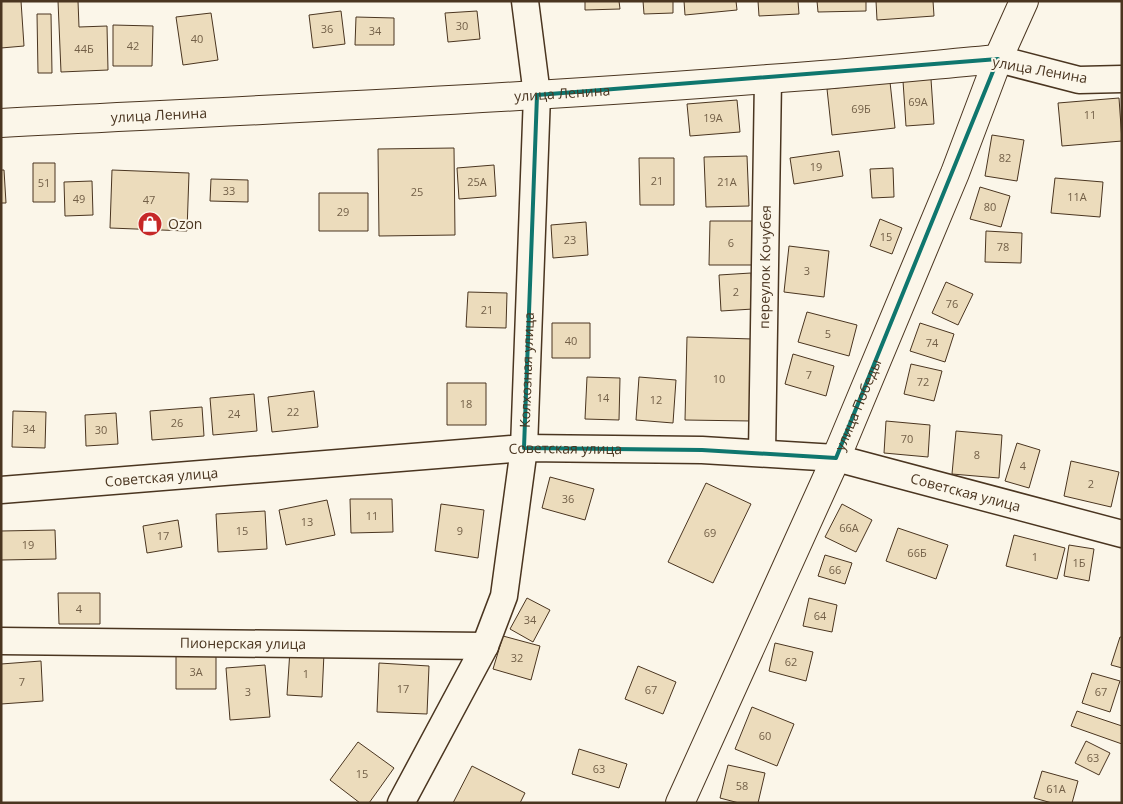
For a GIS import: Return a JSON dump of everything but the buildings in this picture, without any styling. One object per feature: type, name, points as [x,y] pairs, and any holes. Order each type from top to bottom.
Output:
[{"type":"main road","name":"улица Победы","points":[[680,803],[836,458],[955,173],[998,59],[1024,1]]},
{"type":"main road","name":"улица Ленина","points":[[1,123],[396,104],[768,79],[998,59]]},
{"type":"street","name":"Колхозная улица","points":[[401,803],[485,646],[504,596],[524,448],[537,94],[525,1]]},
{"type":"street","name":"улица Ленина","points":[[998,59],[1079,80],[1122,79]]},
{"type":"street","name":"переулок Кочубея","points":[[762,454],[768,79]]},
{"type":"street","name":"Советская улица","points":[[1,490],[524,448],[702,450],[836,458],[1122,534]]},
{"type":"street","name":"Пионерская улица","points":[[1,640],[485,646]]},
{"type":"highlighted area","points":[[998,59],[836,458],[702,450],[524,448],[537,95]]},
{"type":"place","name":"Ozon","points":[[150,224]]}]
